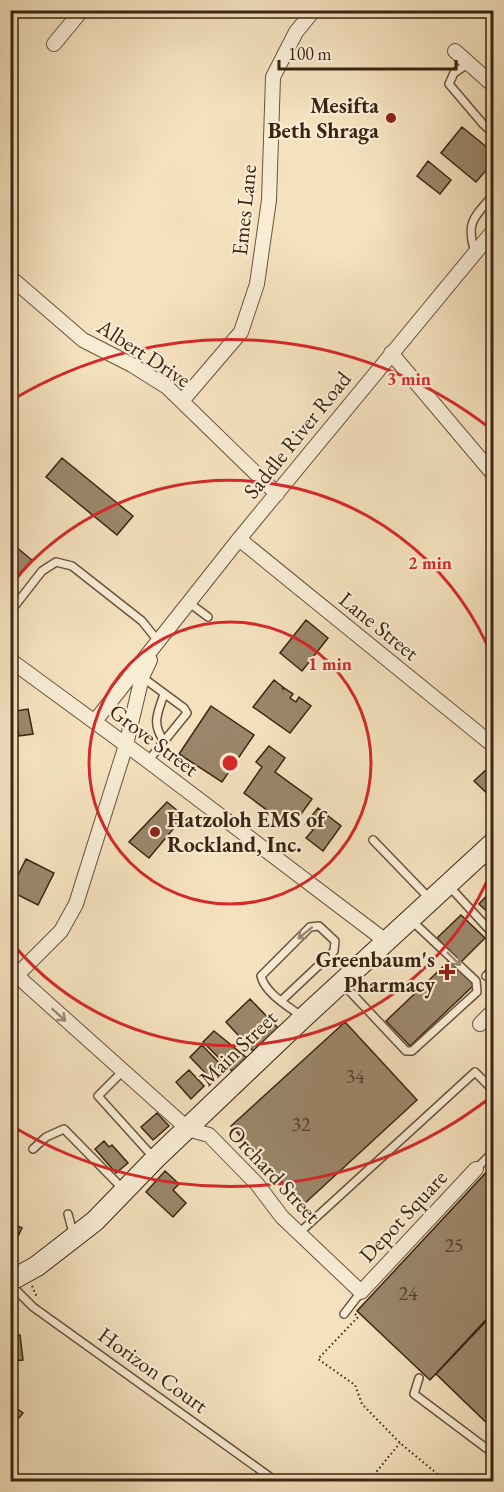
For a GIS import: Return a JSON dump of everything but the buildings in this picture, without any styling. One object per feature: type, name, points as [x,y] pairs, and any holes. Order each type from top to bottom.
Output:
[{"type":"main road","name":"Main Street","points":[[15,1279],[75,1238],[95,1221],[154,1159],[494,842]]},
{"type":"street","points":[[54,44],[82,10]]},
{"type":"street","name":"Emes Lane","points":[[182,401],[241,332],[257,284],[269,200],[273,77],[296,32],[314,10]]},
{"type":"street","points":[[456,51],[494,86]]},
{"type":"street","name":"Saddle River Road","points":[[95,721],[239,539],[494,230]]},
{"type":"street","name":"Albert Drive","points":[[10,277],[83,340],[132,365],[167,387],[277,494]]},
{"type":"street","points":[[391,354],[494,475]]},
{"type":"street","name":"Lane Street","points":[[239,539],[494,746]]},
{"type":"street","name":"Saddle River Road","points":[[13,978],[60,931],[76,904],[126,745],[142,677],[158,641]]},
{"type":"street","name":"Grove Street","points":[[11,660],[148,760],[387,942]]},
{"type":"street","name":"Orchard Street","points":[[13,978],[188,1129],[209,1135],[257,1184],[282,1217],[361,1292]]},
{"type":"street","points":[[480,1024],[494,1010]]},
{"type":"street","name":"Depot Square","points":[[361,1292],[476,1169]]},
{"type":"lane","points":[[469,63],[454,73],[449,84],[493,132]]},
{"type":"lane","points":[[475,252],[470,236],[473,219],[494,194]]},
{"type":"lane","points":[[10,612],[42,570],[56,562],[72,566],[96,584],[142,621],[158,641]]},
{"type":"lane","points":[[189,602],[208,617]]},
{"type":"lane","points":[[142,677],[184,708],[187,713],[148,760]]},
{"type":"lane","points":[[164,694],[156,717],[156,730],[164,741]]},
{"type":"lane","points":[[373,840],[431,900]]},
{"type":"lane","points":[[447,884],[494,936]]},
{"type":"lane","points":[[342,983],[406,1051],[412,1051],[477,992],[476,981],[411,920]]},
{"type":"lane","points":[[281,1001],[334,951],[335,941],[319,926],[310,927],[261,976],[262,982],[281,1001],[303,1018]]},
{"type":"lane","points":[[486,976],[494,968]]},
{"type":"lane","points":[[122,1072],[98,1096],[154,1159]]},
{"type":"lane","points":[[299,1233],[475,1072],[494,1091]]},
{"type":"lane","points":[[33,1149],[46,1137],[64,1129],[124,1190]]},
{"type":"lane","points":[[476,1169],[494,1151]]},
{"type":"lane","points":[[68,1214],[75,1238]]},
{"type":"lane","name":"Horizon Court","points":[[15,1279],[26,1301],[277,1482]]},
{"type":"lane","points":[[344,1314],[361,1292]]},
{"type":"lane","points":[[419,1378],[414,1394],[494,1454]]},
{"type":"path","points":[[15,1279],[47,1316]]},
{"type":"path","points":[[358,1317],[318,1359],[355,1385],[362,1404],[400,1443],[447,1482]]},
{"type":"path","points":[[368,1482],[400,1443]]},
{"type":"place","name":"Mesifta Beth Shraga","points":[[391,118]]},
{"type":"place","name":"Hatzoloh EMS of Rockland, Inc.","points":[[155,832]]},
{"type":"place","name":"Greenbaum's Pharmacy","points":[[447,972]]}]
